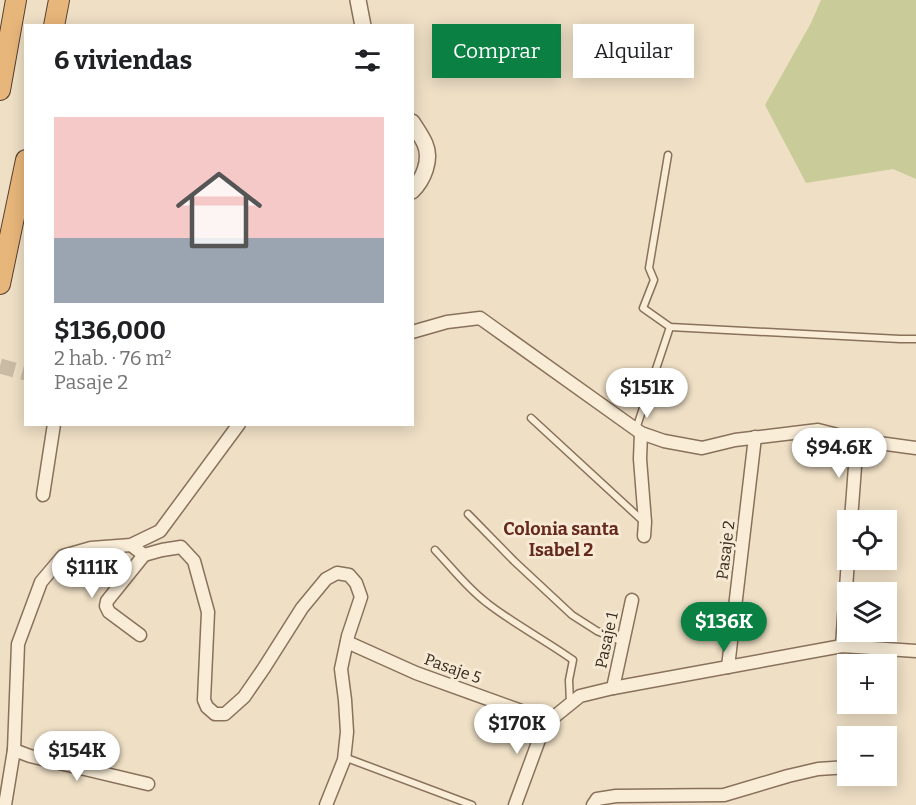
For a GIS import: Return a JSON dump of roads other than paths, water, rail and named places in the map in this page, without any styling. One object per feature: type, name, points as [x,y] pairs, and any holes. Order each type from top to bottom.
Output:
[{"type":"highway","points":[[0,90],[6,32],[16,0]]},
{"type":"highway","points":[[54,24],[59,0]]},
{"type":"highway","points":[[0,284],[24,170]]},
{"type":"street","points":[[358,0],[363,24]]},
{"type":"street","points":[[414,126],[427,152],[424,171],[414,189]]},
{"type":"street","points":[[414,331],[447,322],[480,318],[639,431],[664,441],[702,448],[755,437],[818,430],[857,440],[916,448]]},
{"type":"street","points":[[43,495],[54,426]]},
{"type":"street","points":[[5,805],[14,750],[18,644],[40,582],[63,556],[91,548],[131,545],[160,531],[238,426]]},
{"type":"street","points":[[639,431],[644,536]]},
{"type":"street","name":"Pasaje 2","points":[[728,667],[755,437]]},
{"type":"street","points":[[852,510],[857,440]]},
{"type":"street","points":[[131,545],[144,555]]},
{"type":"street","points":[[140,635],[109,612],[106,606],[107,601],[144,555],[181,548],[194,561],[208,612],[204,700],[207,707],[215,714],[225,714],[244,697],[302,608],[326,579],[337,573],[350,575],[357,583],[361,597],[341,669],[347,732],[344,757],[326,805]]},
{"type":"street","points":[[842,646],[847,570]]},
{"type":"street","name":"Pasaje 1","points":[[613,688],[632,600]]},
{"type":"street","name":"Pasaje 5","points":[[347,642],[416,672],[549,721]]},
{"type":"street","points":[[515,805],[543,729],[549,721],[580,696],[842,646],[916,651]]},
{"type":"street","points":[[14,750],[30,756],[148,784]]},
{"type":"street","points":[[593,805],[597,799],[616,796],[724,795],[808,771],[837,768]]},
{"type":"lane","points":[[668,155],[649,268],[654,280],[643,308],[670,327],[916,339]]},
{"type":"lane","points":[[639,431],[670,327]]},
{"type":"lane","points":[[531,417],[645,522]]},
{"type":"lane","points":[[468,514],[572,615],[597,632],[623,642]]},
{"type":"lane","points":[[435,550],[486,602],[573,660],[569,680],[570,704]]},
{"type":"lane","points":[[344,757],[471,805]]},
{"type":"tunnel","points":[[0,366],[24,372]]},
{"type":"district","name":"Colonia santa Isabel 2","points":[[561,539]]}]
